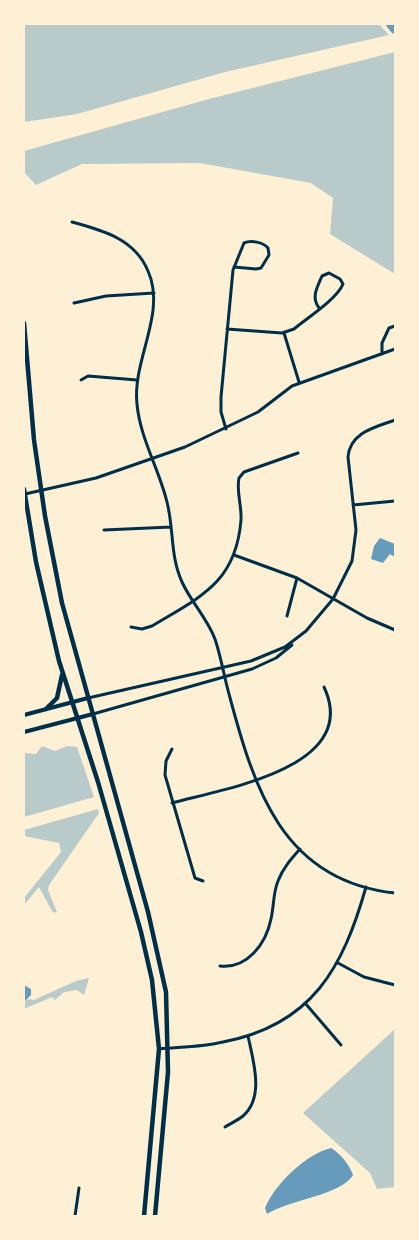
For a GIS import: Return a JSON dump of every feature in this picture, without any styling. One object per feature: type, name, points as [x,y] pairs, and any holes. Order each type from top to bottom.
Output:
[{"type":"main road","points":[[24,323],[34,440],[41,490],[62,603],[161,962],[166,992],[169,1048],[155,1216]]},
{"type":"main road","points":[[24,489],[36,562],[62,672],[98,782],[147,954],[156,1010],[159,1049],[144,1216]]},
{"type":"main road","points":[[46,709],[59,694],[62,672]]},
{"type":"street","points":[[72,222],[101,230],[126,243],[147,268],[154,293],[151,318],[137,380],[138,416],[167,500],[176,568],[192,600],[212,631],[254,779],[274,817],[300,849],[324,868],[366,887],[395,893]]},
{"type":"street","points":[[226,429],[220,404],[234,267],[244,243],[256,242],[268,248],[269,254],[261,268],[234,267]]},
{"type":"street","points":[[227,329],[284,333],[294,329],[340,291],[343,284],[340,279],[329,273],[322,276],[314,295],[315,303],[319,308]]},
{"type":"street","points":[[74,303],[106,296],[154,293]]},
{"type":"street","points":[[382,354],[383,340],[389,328],[395,326]]},
{"type":"street","points":[[284,333],[300,382]]},
{"type":"street","points":[[24,494],[96,478],[152,459],[226,429],[272,403],[283,391],[300,382],[395,349]]},
{"type":"street","points":[[81,380],[88,376],[137,380]]},
{"type":"street","points":[[24,732],[225,677],[267,663],[285,651],[317,620],[333,600],[352,561],[356,530],[348,457],[350,446],[362,434],[395,420]]},
{"type":"street","points":[[131,627],[148,628],[220,580],[234,555],[241,518],[239,478],[244,472],[298,453]]},
{"type":"street","points":[[353,505],[395,501]]},
{"type":"street","points":[[104,530],[171,528]]},
{"type":"street","points":[[234,555],[297,578],[333,600],[395,630]]},
{"type":"street","points":[[287,616],[297,578]]},
{"type":"street","points":[[24,715],[267,656],[297,639]]},
{"type":"street","points":[[172,803],[254,779],[297,763],[318,746],[326,730],[330,711],[324,687]]},
{"type":"street","points":[[172,749],[165,769],[172,803],[196,878],[203,881]]},
{"type":"street","points":[[220,966],[241,964],[259,947],[268,929],[278,880],[287,863],[300,849]]},
{"type":"street","points":[[159,1049],[221,1043],[248,1036],[280,1021],[306,1003],[327,981],[338,963],[351,935],[366,887]]},
{"type":"street","points":[[338,963],[374,981],[395,985]]},
{"type":"street","points":[[306,1003],[341,1045]]},
{"type":"street","points":[[226,1127],[244,1116],[254,1095],[256,1075],[248,1036]]},
{"type":"street","points":[[75,1216],[79,1188]]},
{"type":"shaded area","points":[[24,24],[379,24],[389,35],[225,72],[77,114],[24,122]]},
{"type":"shaded area","points":[[395,52],[395,274],[330,234],[333,198],[311,183],[200,163],[82,164],[36,185],[24,172],[24,151],[209,99]]},
{"type":"shaded area","points":[[42,746],[55,751],[67,746],[77,747],[94,797],[24,817],[24,753],[36,754]]},
{"type":"shaded area","points":[[98,809],[99,813],[49,885],[48,890],[57,912],[52,911],[39,887],[24,905],[24,898],[61,852],[59,843],[24,836],[24,830]]},
{"type":"shaded area","points":[[89,978],[84,995],[77,990],[64,992],[55,1000],[52,997],[24,1009],[24,1002],[29,999],[34,1000],[76,981]]},
{"type":"shaded area","points":[[395,1029],[394,1187],[377,1189],[370,1173],[303,1113]]},
{"type":"water","points":[[380,538],[395,544],[395,557],[390,554],[383,563],[371,559],[374,546]]},
{"type":"water","points":[[24,985],[31,989],[31,995],[24,1002]]},
{"type":"water","points":[[331,1148],[347,1163],[353,1175],[347,1182],[338,1188],[276,1209],[267,1214],[265,1208],[270,1199],[292,1171],[321,1151]]},
{"type":"waterway","points":[[391,24],[395,29]]}]
